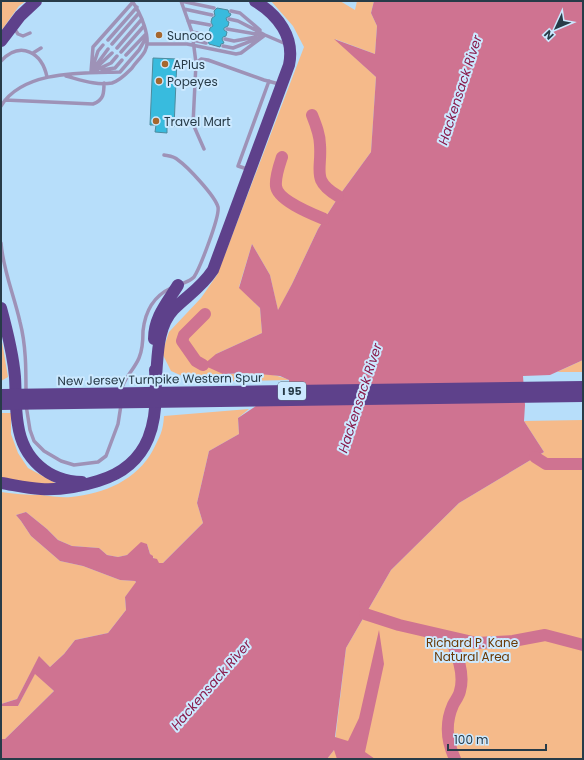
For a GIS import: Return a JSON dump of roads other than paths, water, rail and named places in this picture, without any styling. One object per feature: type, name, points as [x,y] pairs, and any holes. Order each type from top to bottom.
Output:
[{"type":"highway","points":[[1,41],[25,11],[36,1]]},
{"type":"highway","points":[[4,483],[40,489],[76,488],[110,477],[126,468],[139,455],[146,444],[155,418],[158,346],[164,326],[173,310],[200,286],[213,270],[289,65],[291,55],[290,46],[285,30],[272,13],[255,1]]},
{"type":"highway","points":[[156,377],[154,340],[155,325],[162,310],[178,285]]},
{"type":"highway","points":[[1,308],[14,366],[17,425],[25,449],[37,465],[57,477],[76,481],[98,481]]},
{"type":"highway","name":"New Jersey Turnpike Western Spur","points":[[1,395],[583,387]]},
{"type":"highway","name":"New Jersey Turnpike Western Spur","points":[[1,404],[583,396]]},
{"type":"lane","points":[[181,1],[214,8]]},
{"type":"lane","points":[[181,1],[192,32],[196,63],[193,124],[204,149]]},
{"type":"lane","points":[[64,75],[87,82],[104,83],[114,82],[124,76],[143,54],[147,44],[142,19],[137,7],[132,2],[93,47],[91,72]]},
{"type":"lane","points":[[108,40],[137,7]]},
{"type":"lane","points":[[184,9],[212,15]]},
{"type":"lane","points":[[230,11],[240,13],[265,35]]},
{"type":"lane","points":[[112,44],[139,13]]},
{"type":"lane","points":[[117,48],[142,19]]},
{"type":"lane","points":[[229,19],[238,21],[290,46]]},
{"type":"lane","points":[[188,21],[210,25]]},
{"type":"lane","points":[[12,26],[20,35],[25,36],[30,33]]},
{"type":"lane","points":[[121,52],[144,26]]},
{"type":"lane","points":[[227,29],[265,35]]},
{"type":"lane","points":[[192,32],[208,35]]},
{"type":"lane","points":[[126,55],[146,34]]},
{"type":"lane","points":[[225,39],[234,41],[265,35]]},
{"type":"lane","points":[[147,44],[180,43],[236,54],[265,35]]},
{"type":"lane","points":[[223,46],[233,48],[265,35]]},
{"type":"lane","points":[[91,72],[120,72],[139,50],[146,38]]},
{"type":"lane","points":[[193,40],[206,43]]},
{"type":"lane","points":[[91,72],[98,51],[104,45]]},
{"type":"lane","points":[[33,53],[41,48]]},
{"type":"lane","points":[[91,72],[102,55],[108,49]]},
{"type":"lane","points":[[1,60],[15,51],[33,53],[42,63],[47,77]]},
{"type":"lane","points":[[91,72],[112,52]]},
{"type":"lane","points":[[91,72],[111,63],[117,56]]},
{"type":"lane","points":[[196,63],[204,59],[282,85]]},
{"type":"lane","points":[[1,106],[5,100],[24,85],[37,79],[115,68],[122,60]]},
{"type":"lane","points":[[250,170],[238,166],[269,81]]},
{"type":"lane","points":[[5,100],[93,104],[99,101],[103,96],[104,83]]},
{"type":"lane","points":[[1,243],[5,267],[19,315],[24,341],[25,400],[27,418],[34,441],[44,451],[60,461],[70,465],[93,463],[101,460],[106,456],[120,417],[122,387],[135,366],[141,352],[144,325],[148,312],[161,293],[190,281],[199,268],[217,218],[218,207],[213,196],[180,161],[164,155]]},
{"type":"water","name":"Hackensack River","points":[[374,1],[583,1],[583,360],[550,375],[523,376],[525,405],[524,421],[544,452],[459,503],[391,570],[346,648],[335,737],[348,741],[359,718],[379,630],[384,664],[365,752],[375,759],[337,759],[334,750],[327,759],[1,759],[1,739],[5,739],[54,691],[35,674],[18,706],[1,706],[1,704],[17,699],[39,656],[50,667],[64,654],[75,640],[108,633],[126,610],[125,597],[136,582],[120,580],[83,566],[60,561],[31,536],[16,515],[26,512],[58,540],[72,546],[99,548],[107,555],[118,557],[127,555],[141,542],[147,544],[150,554],[153,558],[157,559],[159,563],[163,563],[203,523],[197,503],[209,451],[239,434],[238,418],[289,384],[289,380],[280,376],[248,373],[223,374],[203,365],[216,354],[262,333],[260,308],[239,288],[252,244],[270,275],[278,310],[318,229],[341,193],[371,152],[376,77],[334,39],[375,54],[377,26],[371,13]]},
{"type":"waterway","points":[[312,115],[319,138],[319,168],[321,180],[324,185],[338,196]]},
{"type":"waterway","points":[[282,157],[276,179],[278,191],[282,196],[296,206],[324,219]]},
{"type":"waterway","points":[[203,365],[196,361],[182,341],[184,335],[205,314]]},
{"type":"waterway","points":[[535,457],[546,464],[583,464]]},
{"type":"waterway","points":[[365,614],[399,625],[477,643],[513,641],[545,635],[583,645]]},
{"type":"waterway","points":[[450,637],[458,657],[462,678],[458,697],[450,712],[448,726],[450,746],[455,759]]},
{"type":"place","name":"Sunoco","points":[[159,35]]},
{"type":"place","name":"APlus","points":[[165,64]]},
{"type":"place","name":"Popeyes","points":[[159,81]]},
{"type":"place","name":"Travel Mart","points":[[156,121]]},
{"type":"park label","name":"Richard P. Kane Natural Area","points":[[472,649]]}]
